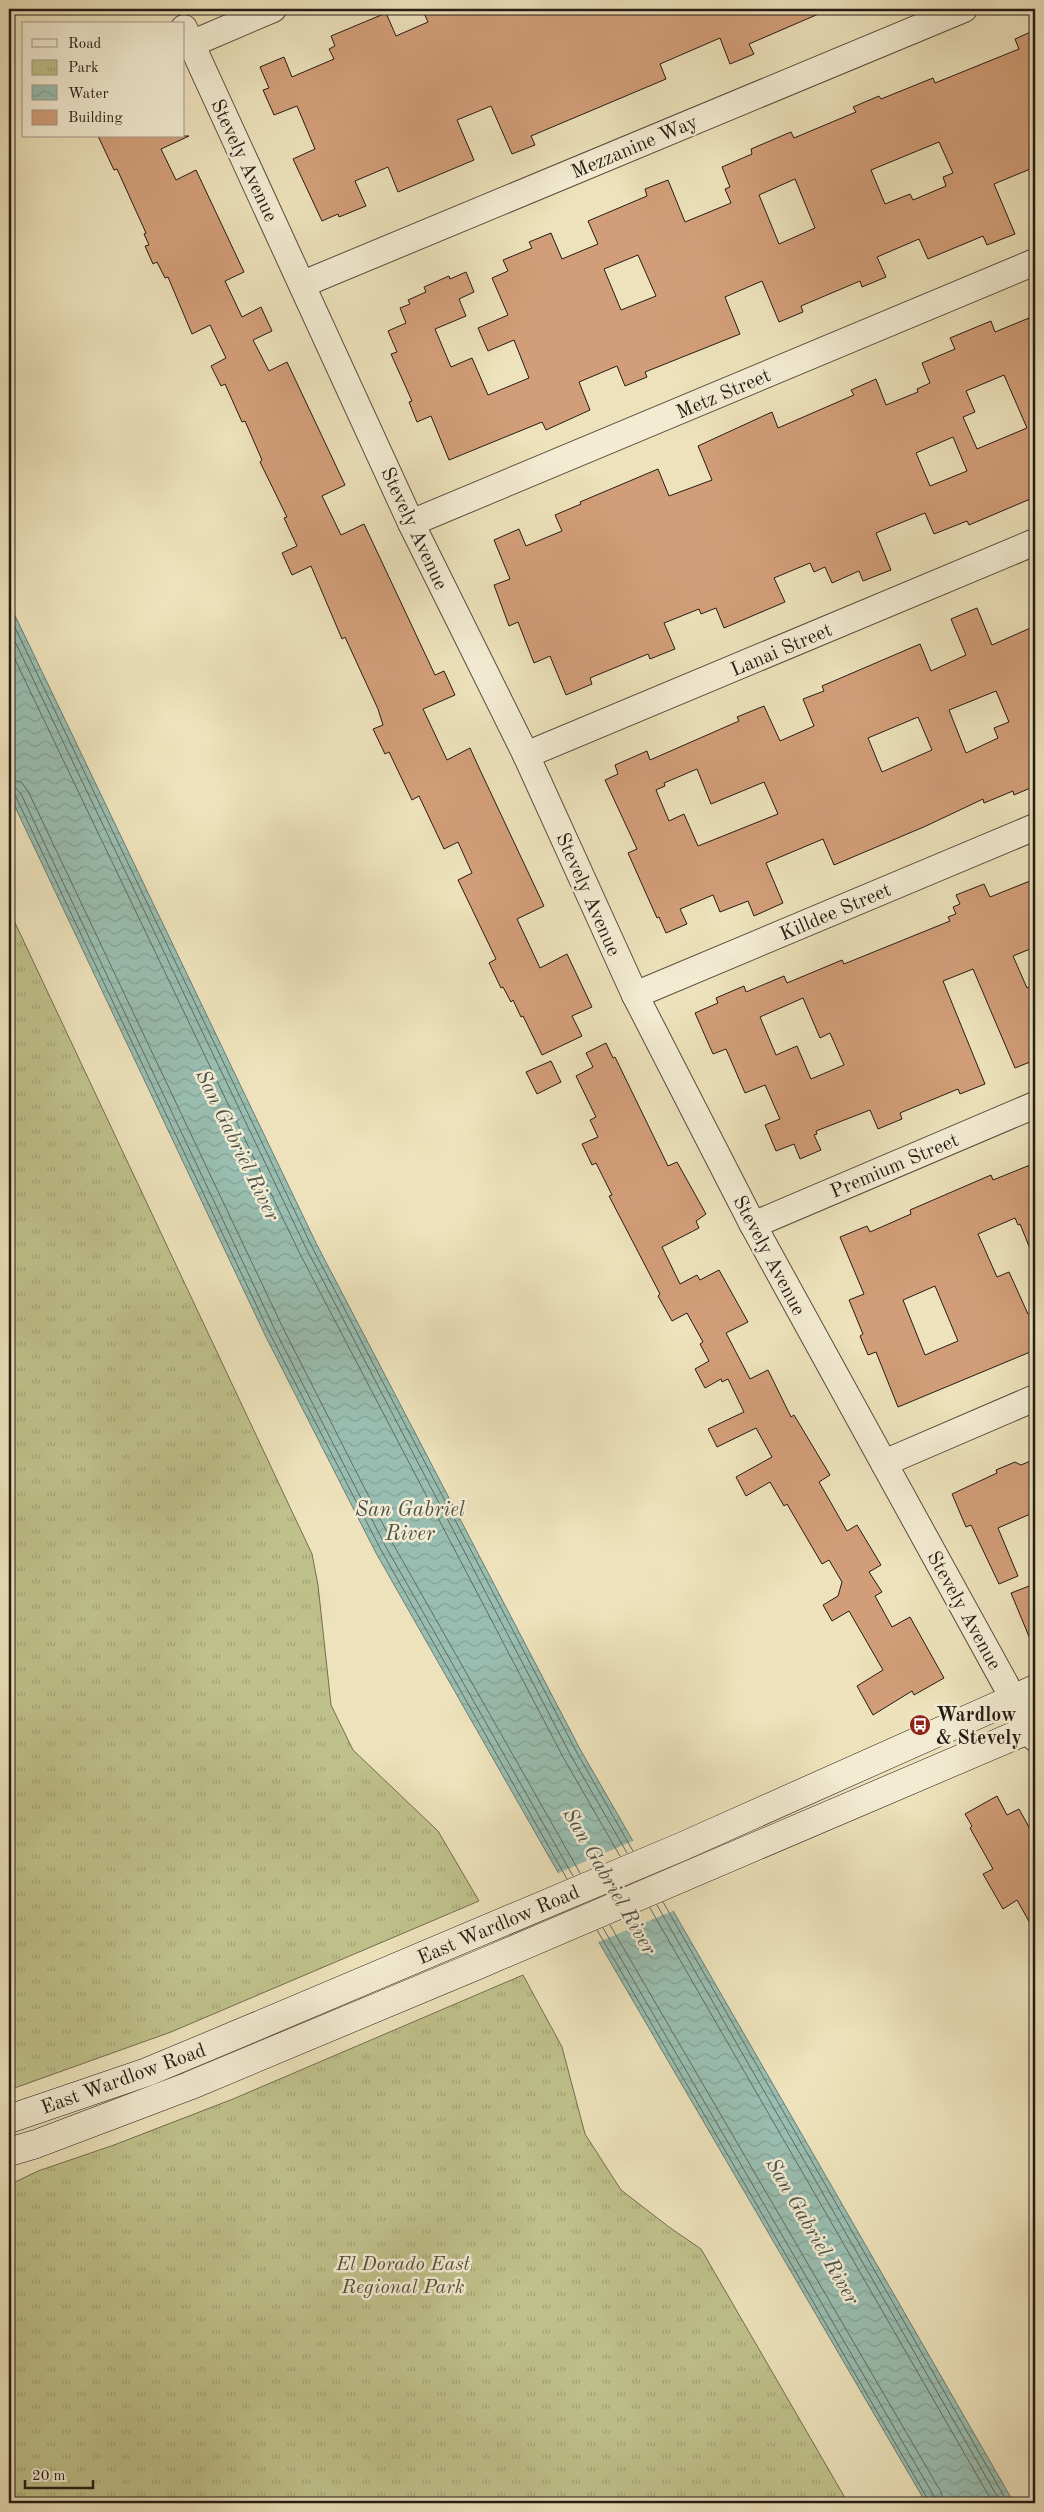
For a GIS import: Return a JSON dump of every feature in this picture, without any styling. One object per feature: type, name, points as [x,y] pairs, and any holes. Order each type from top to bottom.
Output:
[{"type":"main road","name":"East Wardlow Road","points":[[9,2119],[146,2072],[683,1846],[1024,1694]]},
{"type":"main road","name":"East Wardlow Road","points":[[9,2152],[36,2144],[189,2086],[478,1966],[692,1872],[1034,1732]]},
{"type":"street","name":"Stevely Avenue","points":[[175,9],[181,22]]},
{"type":"street","points":[[186,32],[273,9]]},
{"type":"street","name":"Mezzanine Way","points":[[303,284],[964,9]]},
{"type":"street","name":"Stevely Avenue","points":[[186,32],[411,523],[526,755],[635,995],[753,1225],[884,1463],[1024,1694],[1034,1732]]},
{"type":"street","name":"Metz Street","points":[[411,523],[1035,262]]},
{"type":"street","name":"Lanai Street","points":[[526,755],[1035,542]]},
{"type":"street","name":"Killdee Street","points":[[635,995],[1035,827]]},
{"type":"street","name":"Premium Street","points":[[753,1225],[1035,1105]]},
{"type":"street","points":[[884,1463],[1035,1398]]},
{"type":"green space","points":[[9,910],[312,1554],[318,1585],[331,1705],[353,1750],[438,1831],[479,1901],[171,2032],[9,2090]]},
{"type":"green space","name":"El Dorado East Regional Park","points":[[523,1975],[562,2047],[585,2134],[621,2190],[701,2249],[848,2503],[9,2503],[9,2185],[38,2171],[114,2145],[233,2099]]},
{"type":"water","name":"San Gabriel River","points":[[9,603],[316,1243],[580,1749],[1014,2503],[926,2503],[548,1855],[376,1553],[265,1335],[9,794]]},
{"type":"pier","points":[[635,1840],[675,1910],[596,1943],[556,1874]]},
{"type":"building","points":[[422,9],[830,9],[749,44],[754,54],[730,64],[720,38],[660,64],[666,79],[531,136],[535,145],[512,154],[491,106],[457,120],[474,160],[398,192],[388,167],[355,181],[366,206],[339,217],[338,214],[322,221],[293,159],[315,149],[297,106],[274,115],[263,90],[269,88],[260,67],[284,57],[292,77],[334,59],[329,49],[335,46],[331,36],[386,13],[396,36],[428,22]]},
{"type":"building","points":[[1035,30],[1035,167],[994,184],[1015,234],[987,245],[983,236],[928,259],[919,239],[877,257],[886,277],[862,287],[860,281],[801,306],[803,312],[779,322],[762,281],[725,297],[740,334],[645,372],[647,377],[625,386],[617,366],[579,382],[590,410],[546,430],[542,422],[449,460],[431,416],[417,422],[409,402],[412,401],[391,354],[397,352],[388,331],[406,323],[400,308],[410,304],[408,300],[426,292],[424,287],[449,276],[450,279],[466,272],[474,292],[459,299],[466,316],[435,329],[451,367],[472,358],[488,395],[529,378],[514,340],[488,351],[478,328],[508,315],[492,278],[508,271],[503,260],[532,248],[529,242],[551,233],[562,259],[598,244],[588,221],[647,196],[645,189],[668,180],[685,222],[731,203],[725,189],[730,187],[722,167],[752,154],[751,149],[791,132],[794,138],[856,112],[853,107],[879,96],[881,99],[933,78],[935,83],[1019,49],[1015,39]],"holes":[[[939,142],[953,173],[943,177],[946,186],[913,200],[910,194],[885,204],[871,170]],[[795,179],[815,228],[779,244],[759,195]],[[638,255],[656,296],[621,310],[604,269]]]},
{"type":"building","points":[[99,138],[185,138],[161,149],[176,180],[196,170],[244,272],[225,281],[242,317],[261,307],[272,331],[253,340],[269,371],[287,362],[345,485],[322,496],[341,535],[364,524],[435,675],[444,671],[455,695],[423,709],[447,760],[470,748],[544,906],[517,919],[540,968],[567,954],[592,1007],[572,1016],[582,1036],[542,1055],[523,1016],[521,1017],[513,1000],[511,1002],[503,987],[501,988],[489,963],[496,959],[458,880],[472,873],[458,842],[444,849],[419,796],[412,800],[389,752],[385,754],[373,729],[383,725],[378,709],[345,637],[342,639],[311,566],[292,575],[282,553],[297,546],[284,518],[287,517],[260,462],[262,460],[245,421],[242,422],[225,384],[221,386],[211,366],[226,358],[210,325],[192,334],[168,277],[165,278],[157,262],[153,264],[145,246],[149,245],[144,234],[146,233],[117,169],[114,170]]},
{"type":"building","points":[[1029,318],[1029,320],[1035,318],[1035,453],[1029,455],[1035,468],[1035,497],[969,525],[967,521],[934,534],[925,513],[876,533],[891,570],[863,581],[859,571],[832,583],[825,567],[814,572],[810,563],[774,578],[785,602],[724,628],[716,608],[701,614],[699,609],[664,623],[675,649],[650,659],[648,654],[590,678],[592,684],[566,695],[550,656],[534,663],[518,622],[509,626],[494,585],[510,579],[494,540],[519,529],[526,546],[562,531],[555,515],[581,504],[580,502],[658,469],[669,496],[712,480],[698,446],[772,412],[778,428],[854,395],[851,390],[876,379],[886,405],[918,392],[917,389],[930,383],[922,363],[955,349],[950,338],[991,321],[995,332]],"holes":[[[1004,375],[1027,428],[977,449],[963,417],[975,412],[966,391]],[[953,437],[967,471],[930,486],[916,453]]]},
{"type":"building","points":[[977,608],[992,645],[1035,626],[1035,786],[1014,795],[1013,791],[984,803],[983,799],[926,826],[834,865],[823,839],[766,863],[783,903],[754,916],[748,901],[720,912],[713,895],[680,909],[687,924],[666,933],[659,917],[657,918],[628,853],[637,849],[605,780],[618,774],[615,765],[647,751],[650,760],[739,721],[737,717],[764,706],[780,741],[814,726],[803,699],[824,691],[822,686],[920,644],[931,671],[966,655],[951,619]],"holes":[[[996,691],[1009,722],[994,728],[998,738],[966,753],[949,710]],[[918,717],[932,750],[882,772],[868,738]],[[697,769],[711,804],[764,782],[778,814],[698,846],[684,814],[669,821],[656,790],[665,786],[664,783]]]},
{"type":"building","points":[[1035,879],[1035,947],[1013,956],[1027,988],[1035,984],[1035,1060],[1015,1068],[973,969],[943,981],[985,1084],[960,1094],[958,1089],[900,1113],[902,1119],[878,1129],[870,1110],[816,1131],[817,1134],[814,1135],[821,1150],[800,1159],[794,1144],[776,1151],[765,1125],[780,1119],[765,1085],[745,1093],[726,1049],[713,1054],[695,1013],[718,1003],[716,998],[744,986],[746,992],[784,976],[787,983],[842,960],[844,964],[950,921],[948,917],[956,914],[953,907],[960,904],[956,895],[984,884],[990,897]],"holes":[[[803,998],[820,1038],[830,1033],[844,1065],[811,1079],[797,1046],[776,1055],[760,1017]]]},
{"type":"building","points":[[606,1043],[613,1058],[615,1057],[668,1166],[677,1162],[706,1214],[696,1221],[699,1228],[662,1247],[680,1284],[697,1275],[700,1280],[719,1270],[748,1322],[726,1333],[750,1379],[768,1370],[791,1417],[794,1415],[830,1475],[819,1482],[847,1531],[857,1525],[881,1565],[869,1572],[882,1592],[875,1596],[892,1627],[910,1617],[944,1678],[914,1695],[912,1691],[873,1715],[857,1686],[883,1670],[849,1611],[832,1621],[823,1605],[838,1596],[842,1582],[829,1560],[822,1564],[787,1504],[784,1506],[770,1482],[746,1496],[736,1477],[772,1457],[756,1428],[717,1447],[708,1429],[744,1412],[728,1379],[722,1382],[721,1379],[705,1388],[695,1369],[709,1361],[700,1344],[703,1342],[687,1313],[672,1321],[609,1196],[612,1195],[596,1163],[592,1165],[582,1144],[598,1137],[590,1120],[596,1117],[576,1076],[593,1067],[586,1053]]},
{"type":"building","points":[[551,1061],[561,1082],[537,1094],[526,1072]]},
{"type":"building","points":[[1035,1163],[1035,1261],[1020,1224],[1018,1225],[1015,1218],[978,1234],[997,1277],[1009,1272],[1028,1314],[1035,1311],[1035,1350],[898,1407],[876,1352],[868,1355],[860,1336],[863,1334],[849,1300],[864,1294],[840,1237],[867,1226],[870,1232],[911,1214],[910,1210],[991,1175],[993,1180]],"holes":[[[935,1286],[958,1341],[925,1355],[903,1300]]]},
{"type":"building","points":[[1035,1459],[1035,1512],[998,1528],[1018,1576],[999,1584],[971,1525],[966,1527],[952,1494],[997,1473],[996,1470],[1015,1462],[1021,1465]]},
{"type":"building","points":[[1032,1585],[1035,1595],[1035,1651],[1011,1593]]},
{"type":"building","points":[[997,1796],[1007,1815],[1019,1809],[1035,1838],[1035,1932],[1017,1900],[1003,1909],[983,1874],[993,1869],[970,1828],[972,1826],[965,1814]]},
{"type":"place","name":"Wardlow & Stevely","points":[[920,1725]]}]
